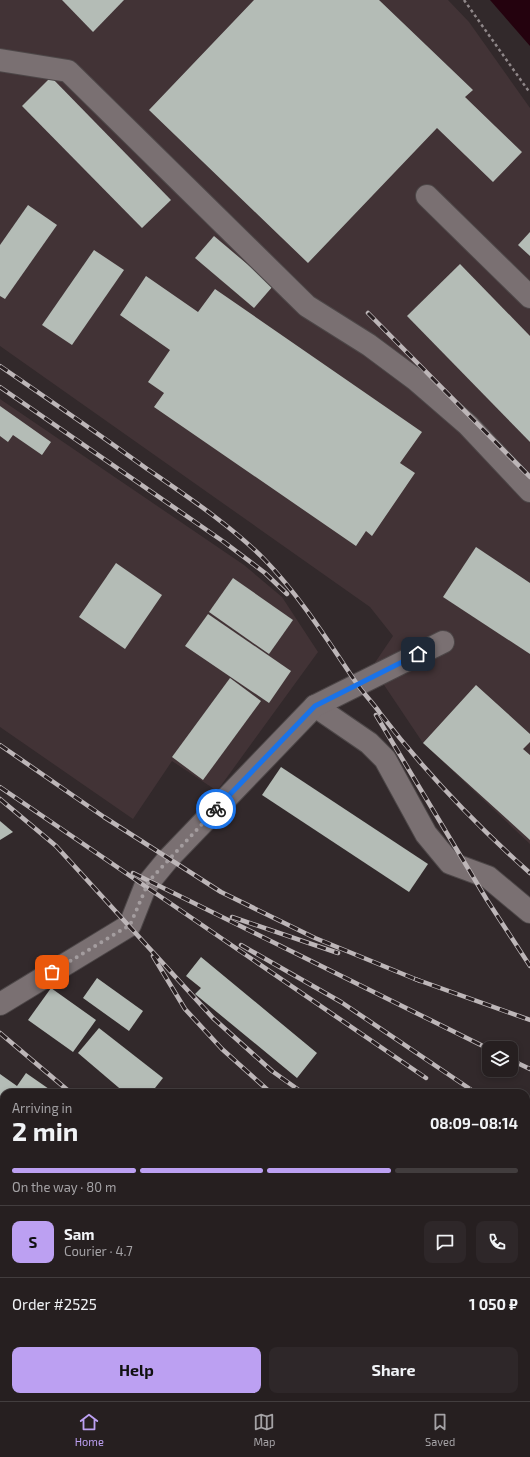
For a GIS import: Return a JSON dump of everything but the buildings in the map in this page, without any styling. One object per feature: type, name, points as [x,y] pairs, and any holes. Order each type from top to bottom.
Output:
[{"type":"street","points":[[0,60],[68,71],[307,306],[369,345],[432,393],[468,425],[530,492]]},
{"type":"street","points":[[427,196],[530,297]]},
{"type":"street","points":[[0,1004],[130,925],[145,887],[168,859],[315,706],[444,642]]},
{"type":"street","points":[[315,706],[369,743],[385,759],[426,834],[450,863],[488,877],[530,912]]},
{"type":"path","points":[[464,0],[530,93]]},
{"type":"shaded area","points":[[0,0],[448,0],[469,22],[530,108],[530,844],[423,743],[372,667],[393,636],[370,607],[0,346]]},
{"type":"shaded area","points":[[490,0],[530,0],[530,46]]},
{"type":"shaded area","points":[[0,399],[244,565],[282,597],[318,652],[217,791],[172,761],[133,819],[0,727]]},
{"type":"railway","points":[[368,313],[530,477]]},
{"type":"railway","points":[[0,366],[206,510],[236,533],[264,559],[302,603],[360,688],[397,735],[451,797],[530,873]]},
{"type":"railway","points":[[0,387],[224,542],[265,573],[287,594]]},
{"type":"railway","points":[[376,715],[487,900],[530,966]]},
{"type":"railway","points":[[0,745],[104,817],[221,892],[315,938],[420,981]]},
{"type":"railway","points":[[0,787],[426,1078]]},
{"type":"railway","points":[[0,799],[56,846],[213,1018],[272,1071],[297,1089]]},
{"type":"railway","points":[[133,873],[482,1046]]},
{"type":"railway","points":[[232,917],[338,953]]},
{"type":"railway","points":[[241,945],[341,1002],[470,1089]]},
{"type":"railway","points":[[153,956],[185,1009],[222,1049],[267,1089]]},
{"type":"railway","points":[[415,979],[530,1020]]},
{"type":"railway","points":[[0,1033],[66,1089]]},
{"type":"railway","points":[[518,1063],[530,1069]]},
{"type":"way so far","points":[[52,972],[130,925],[145,887],[149,881],[216,809]]},
{"type":"route","points":[[216,809],[315,706],[418,654]]}]
